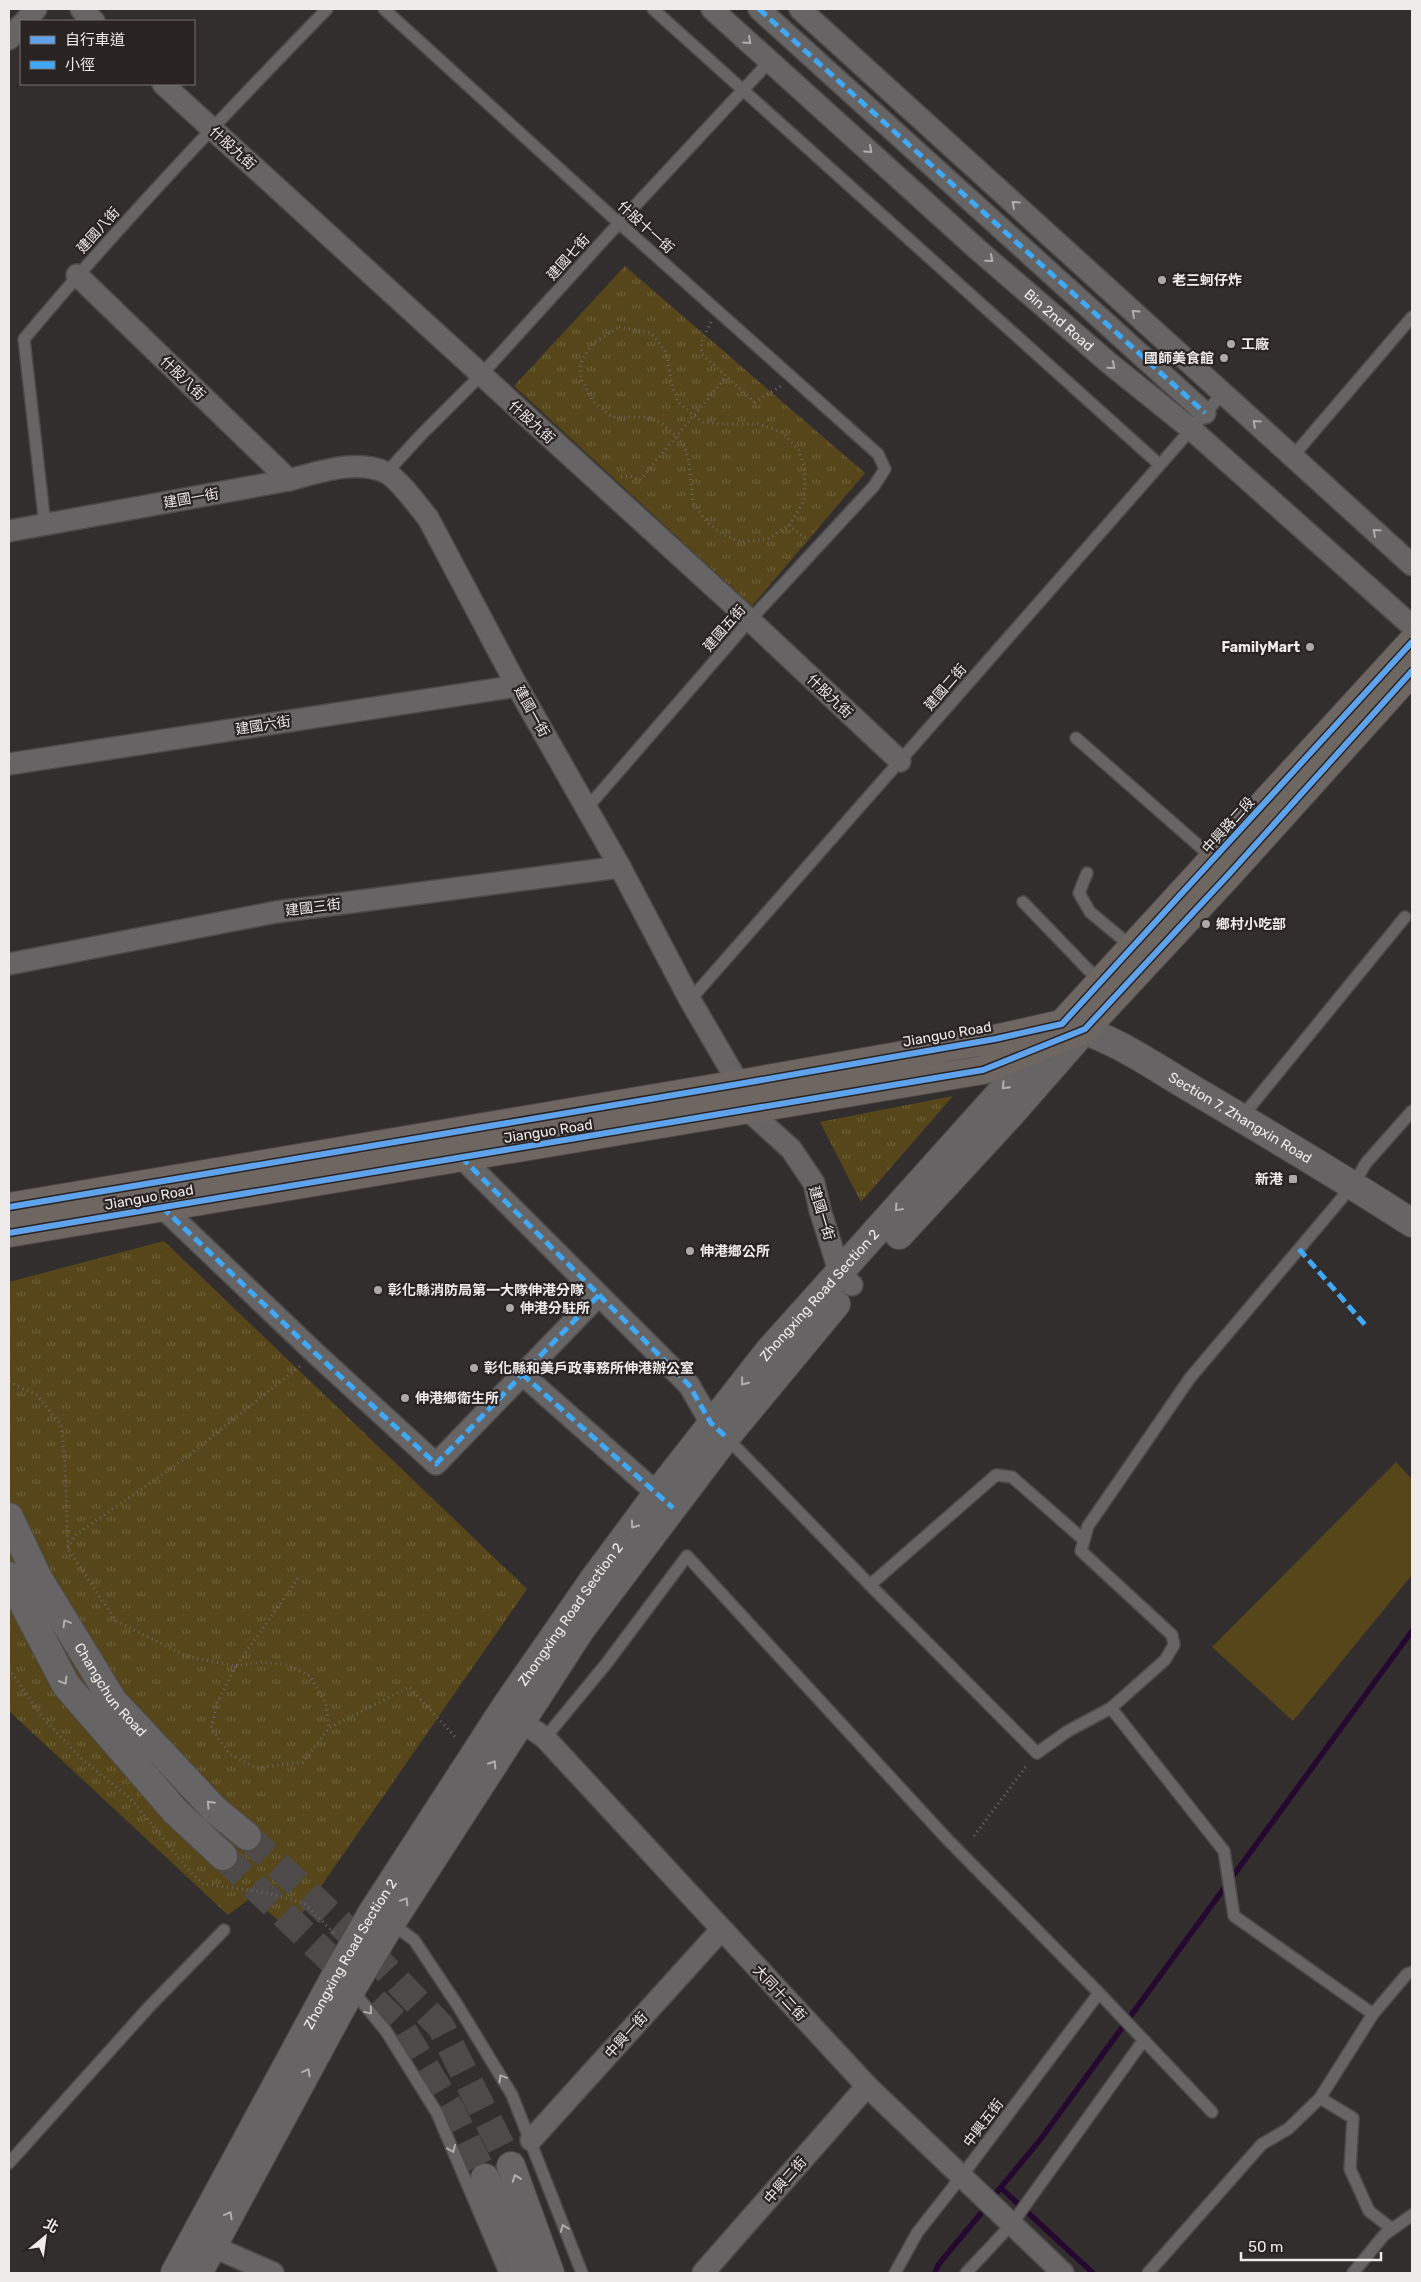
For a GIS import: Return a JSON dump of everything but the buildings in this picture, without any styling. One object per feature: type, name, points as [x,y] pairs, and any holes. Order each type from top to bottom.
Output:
[{"type":"main road","name":"中興路二段","points":[[1074,1027],[1100,982],[1132,947],[1222,866],[1412,642]]},
{"type":"main road","name":"中興路二段","points":[[1074,1027],[1222,866],[1412,671]]},
{"type":"main road","name":"Jianguo Road","points":[[9,1233],[749,1111],[983,1070],[1042,1046],[1074,1027]]},
{"type":"main road","name":"Jianguo Road","points":[[9,1207],[1074,1027]]},
{"type":"main road","name":"Section 7, Zhangxin Road","points":[[1074,1027],[1145,1061],[1353,1185],[1412,1223]]},
{"type":"main road","name":"Zhongxing Road Section 2","points":[[846,1280],[1008,1117],[1074,1027]]},
{"type":"main road","name":"Zhongxing Road Section 2","points":[[381,1918],[514,1714],[581,1629],[665,1501],[718,1430],[1042,1046]]},
{"type":"main road","name":"Changchun Road","points":[[9,1517],[38,1578],[114,1701],[215,1810],[247,1836]]},
{"type":"main road","name":"Changchun Road","points":[[9,1576],[66,1685],[175,1811],[223,1856]]},
{"type":"main road","name":"Zhongxing Road Section 2","points":[[175,2273],[202,2242],[343,1983],[473,1756],[514,1714]]},
{"type":"main road","points":[[511,2166],[550,2273]]},
{"type":"main road","points":[[485,2178],[526,2273]]},
{"type":"main road","name":"Zhongxing Road Section 2","points":[[198,2273],[202,2242]]},
{"type":"street","points":[[25,20],[36,9]]},
{"type":"street","points":[[81,9],[93,20]]},
{"type":"street","name":"Bin 2nd Road","points":[[712,9],[1044,307],[1109,363],[1191,429],[1412,626]]},
{"type":"street","points":[[759,9],[1206,413]]},
{"type":"street","points":[[800,9],[1412,564]]},
{"type":"street","points":[[9,39],[20,26]]},
{"type":"street","name":"什股九街","points":[[164,85],[750,620],[900,761]]},
{"type":"street","name":"什股八街","points":[[77,275],[289,480]]},
{"type":"street","name":"建國一街","points":[[9,531],[289,480],[332,469],[362,467],[386,472],[411,496],[428,518],[518,686],[620,867],[690,1000],[739,1084],[749,1111],[791,1149],[814,1183],[820,1210],[846,1280]]},
{"type":"street","name":"建國六街","points":[[9,764],[518,686]]},
{"type":"street","name":"建國三街","points":[[9,964],[276,912],[620,867]]},
{"type":"street","points":[[461,1157],[689,1385],[718,1430]]},
{"type":"street","points":[[162,1207],[315,1353],[436,1464],[599,1295]]},
{"type":"street","points":[[522,1374],[665,1501]]},
{"type":"street","name":"大同十二街","points":[[514,1714],[545,1738],[867,2086],[1010,2225],[1063,2273]]},
{"type":"street","name":"中興一街","points":[[531,2140],[721,1930]]},
{"type":"street","name":"中興二街","points":[[703,2273],[867,2086]]},
{"type":"street","points":[[202,2242],[272,2273]]},
{"type":"lane","name":"建國八街","points":[[44,525],[24,339],[77,275],[211,128],[327,9]]},
{"type":"lane","name":"什股十一街","points":[[384,9],[618,223],[878,454],[885,469]]},
{"type":"lane","points":[[653,9],[1160,465]]},
{"type":"lane","name":"建國七街","points":[[386,472],[481,375],[618,223],[770,61]]},
{"type":"lane","points":[[1293,456],[1412,317]]},
{"type":"lane","name":"建國二街","points":[[690,1000],[1223,393]]},
{"type":"lane","name":"建國五街","points":[[587,808],[750,620],[874,486],[885,469]]},
{"type":"lane","points":[[1076,738],[1222,866]]},
{"type":"lane","points":[[1087,873],[1079,892],[1090,912],[1132,947]]},
{"type":"lane","points":[[1023,902],[1100,982]]},
{"type":"lane","points":[[1241,1118],[1405,917]]},
{"type":"lane","points":[[718,1430],[1036,1753],[1068,1731],[1111,1708],[1165,1660],[1174,1645],[1172,1635],[1081,1551],[1088,1526],[1190,1378],[1353,1185],[1366,1163],[1412,1111]]},
{"type":"lane","points":[[870,1585],[996,1475],[1012,1477],[1084,1540]]},
{"type":"lane","points":[[545,1738],[606,1664],[686,1556],[947,1839],[1103,1997],[1132,2030],[1212,2112]]},
{"type":"lane","points":[[1111,1708],[1224,1850],[1234,1916],[1373,2014]]},
{"type":"lane","points":[[381,1918],[414,1940],[458,2006],[512,2095],[582,2273]]},
{"type":"lane","points":[[9,2163],[150,2007],[224,1930]]},
{"type":"lane","points":[[1148,2273],[1262,2144],[1288,2128],[1320,2098],[1373,2014],[1408,1974],[1412,1972]]},
{"type":"lane","points":[[343,1983],[386,2031],[437,2113],[505,2273]]},
{"type":"lane","name":"中興五街","points":[[895,2273],[916,2232],[962,2178],[1103,1997]]},
{"type":"lane","points":[[966,2273],[1010,2225],[1143,2041]]},
{"type":"lane","points":[[1320,2098],[1353,2118],[1350,2169],[1369,2211],[1392,2229]]},
{"type":"lane","points":[[1353,2273],[1384,2235],[1412,2215]]},
{"type":"path","points":[[716,310],[701,343],[702,354],[726,377],[754,402],[792,378]]},
{"type":"path","points":[[618,327],[651,333],[666,352],[677,401],[694,416],[703,422],[758,424],[782,432],[798,449],[806,468],[804,501],[789,525],[768,539],[742,542],[723,535],[707,522],[693,503],[689,461],[684,446],[676,436],[663,424],[646,417],[612,417],[594,402],[581,378],[580,364],[592,344],[618,327]]},
{"type":"path","points":[[640,480],[726,377]]},
{"type":"path","points":[[789,525],[816,548]]},
{"type":"path","points":[[68,1548],[74,1536],[183,1460],[315,1353]]},
{"type":"path","points":[[9,1382],[37,1395],[61,1425],[65,1462],[68,1548],[116,1621],[186,1656],[236,1666],[261,1662],[288,1666],[310,1676],[326,1704],[329,1728]]},
{"type":"path","points":[[298,1578],[236,1666],[217,1703],[211,1729],[230,1754],[256,1768],[303,1762],[329,1728],[409,1687],[473,1756]]},
{"type":"path","points":[[974,1836],[1036,1753]]},
{"type":"green space","points":[[625,266],[865,473],[752,606],[514,386]]},
{"type":"green space","points":[[953,1096],[861,1202],[820,1122]]},
{"type":"green space","points":[[164,1241],[527,1589],[290,1931],[252,1897],[228,1915],[9,1711],[9,1282]]},
{"type":"green space","points":[[1396,1462],[1412,1479],[1412,1575],[1293,1721],[1212,1647]]},
{"type":"waterway","points":[[992,2198],[1040,2140],[1412,1631]]},
{"type":"waterway","points":[[1001,2188],[1093,2273]]},
{"type":"waterway","points":[[935,2273],[938,2265],[987,2206]]},
{"type":"tunnel","points":[[247,1836],[364,1946],[441,2027],[511,2166]]},
{"type":"tunnel","points":[[223,1856],[400,2026],[452,2112],[485,2178]]},
{"type":"marked path","points":[[759,9],[1205,413]]},
{"type":"marked path","points":[[461,1157],[689,1385],[711,1423],[726,1437]]},
{"type":"marked path","points":[[162,1207],[315,1353],[436,1464],[599,1295]]},
{"type":"marked path","points":[[1299,1249],[1367,1327]]},
{"type":"marked path","points":[[522,1374],[673,1508]]},
{"type":"cycle path","points":[[9,1207],[739,1084],[995,1039],[1062,1024],[1412,642]]},
{"type":"cycle path","points":[[9,1233],[983,1070],[1085,1029],[1230,873],[1412,671]]},
{"type":"place","name":"老三蚵仔炸","points":[[1162,280]]},
{"type":"place","name":"工廠","points":[[1231,344]]},
{"type":"place","name":"國師美食館","points":[[1224,358]]},
{"type":"place","name":"FamilyMart","points":[[1310,647]]},
{"type":"place","name":"鄉村小吃部","points":[[1206,924]]},
{"type":"place","name":"新港","points":[[1293,1179]]},
{"type":"place","name":"伸港鄉公所","points":[[690,1251]]},
{"type":"place","name":"彰化縣消防局第一大隊伸港分隊","points":[[378,1290]]},
{"type":"place","name":"伸港分駐所","points":[[510,1308]]},
{"type":"place","name":"彰化縣和美戶政事務所伸港辦公室","points":[[474,1368]]},
{"type":"place","name":"伸港鄉衛生所","points":[[405,1398]]}]
